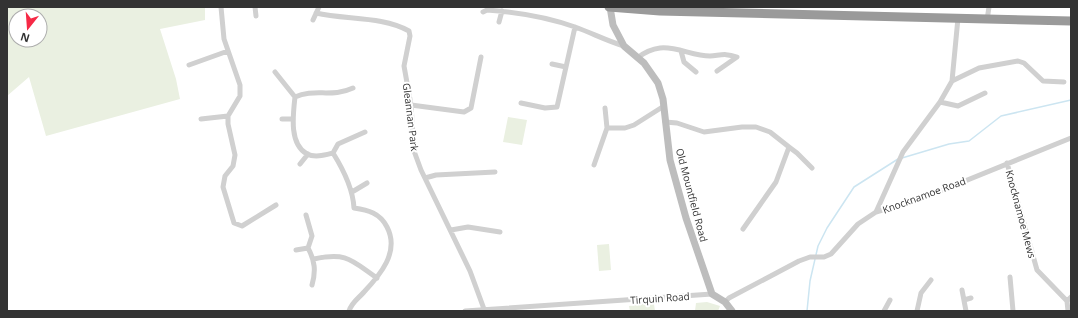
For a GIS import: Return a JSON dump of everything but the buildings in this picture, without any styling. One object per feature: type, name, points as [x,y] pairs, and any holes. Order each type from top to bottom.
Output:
[{"type":"highway","points":[[609,7],[660,11],[1071,21]]},
{"type":"street","points":[[221,7],[224,39],[240,85],[240,96],[228,116],[228,124],[235,155],[233,166],[226,176],[223,187],[234,223],[242,226],[276,205]]},
{"type":"street","points":[[255,7],[256,16]]},
{"type":"street","points":[[313,20],[319,7]]},
{"type":"street","points":[[609,7],[613,25],[624,46]]},
{"type":"street","points":[[987,20],[988,7]]},
{"type":"street","points":[[483,12],[487,10],[502,11],[530,16],[575,27],[607,42],[624,46]]},
{"type":"street","points":[[499,22],[502,11]]},
{"type":"street","name":"Gleannan Park","points":[[316,13],[335,18],[380,22],[409,31],[410,36],[404,66],[411,105],[414,151],[420,170],[470,271],[484,309]]},
{"type":"street","points":[[876,212],[902,154],[940,102],[952,82],[958,18]]},
{"type":"street","points":[[521,103],[544,108],[557,107],[575,27]]},
{"type":"street","name":"Old Mountfield Road","points":[[624,46],[649,69],[658,83],[664,106],[670,160],[686,218],[712,294]]},
{"type":"street","points":[[638,58],[648,50],[662,47],[710,56],[720,53],[737,57],[717,71]]},
{"type":"street","points":[[189,65],[228,51]]},
{"type":"street","points":[[681,51],[684,62],[696,72]]},
{"type":"street","points":[[411,105],[464,112],[471,108],[481,57]]},
{"type":"street","points":[[952,82],[979,68],[1018,61],[1024,64],[1043,81],[1064,82]]},
{"type":"street","points":[[552,64],[566,68]]},
{"type":"street","points":[[275,72],[295,97],[293,133],[300,146],[308,154],[319,156],[333,154]]},
{"type":"street","points":[[295,97],[308,92],[331,94],[344,92],[353,88]]},
{"type":"street","points":[[940,102],[958,106],[986,93]]},
{"type":"street","points":[[607,128],[625,128],[634,125],[664,106]]},
{"type":"street","points":[[594,165],[607,128],[605,108]]},
{"type":"street","points":[[201,119],[228,116]]},
{"type":"street","points":[[282,119],[294,119]]},
{"type":"street","points":[[665,122],[677,122],[704,132],[742,127],[756,127],[770,132],[790,147],[812,168]]},
{"type":"street","points":[[333,154],[338,144],[365,132]]},
{"type":"street","name":"Knocknamoe Road","points":[[725,302],[729,298],[785,268],[810,257],[819,257],[831,254],[858,224],[876,212],[928,196],[1071,138]]},
{"type":"street","points":[[743,229],[776,182],[790,147]]},
{"type":"street","points":[[300,164],[308,154]]},
{"type":"street","points":[[333,154],[339,163],[352,192],[354,208],[374,212],[380,216],[390,231],[391,246],[388,263],[377,278],[351,304],[349,311]]},
{"type":"street","name":"Knocknamoe Mews","points":[[1007,163],[1031,252],[1038,270],[1069,299]]},
{"type":"street","points":[[425,178],[495,172]]},
{"type":"street","points":[[352,192],[367,183]]},
{"type":"street","points":[[306,215],[312,236],[308,248],[314,260],[315,275],[312,285]]},
{"type":"street","points":[[451,230],[468,227],[500,232]]},
{"type":"street","points":[[296,250],[308,248]]},
{"type":"street","points":[[314,260],[333,255],[344,257],[377,278]]},
{"type":"street","points":[[1010,276],[1013,311]]},
{"type":"street","points":[[917,311],[921,294],[931,280]]},
{"type":"street","points":[[962,290],[966,311]]},
{"type":"street","points":[[712,294],[725,302],[732,311]]},
{"type":"street","name":"Tirquin Road","points":[[465,311],[712,294]]},
{"type":"street","points":[[964,300],[971,298]]},
{"type":"street","points":[[1068,311],[1069,299]]},
{"type":"street","points":[[884,311],[890,300]]},
{"type":"street","points":[[583,304],[583,311]]},
{"type":"green space","points":[[7,7],[205,7],[205,20],[160,29],[176,79],[180,99],[46,136],[29,77],[7,96]]},
{"type":"green space","points":[[508,117],[527,120],[522,145],[503,142]]},
{"type":"green space","points":[[609,244],[611,270],[599,271],[597,245]]},
{"type":"green space","points":[[707,302],[720,306],[718,311],[695,311],[696,303]]},
{"type":"green space","points":[[654,304],[655,311],[630,311],[629,306]]},
{"type":"waterway","points":[[902,158],[949,144],[969,141],[1001,116],[1071,100]]},
{"type":"waterway","points":[[807,311],[810,281],[818,246],[827,228],[854,187],[898,159]]}]
